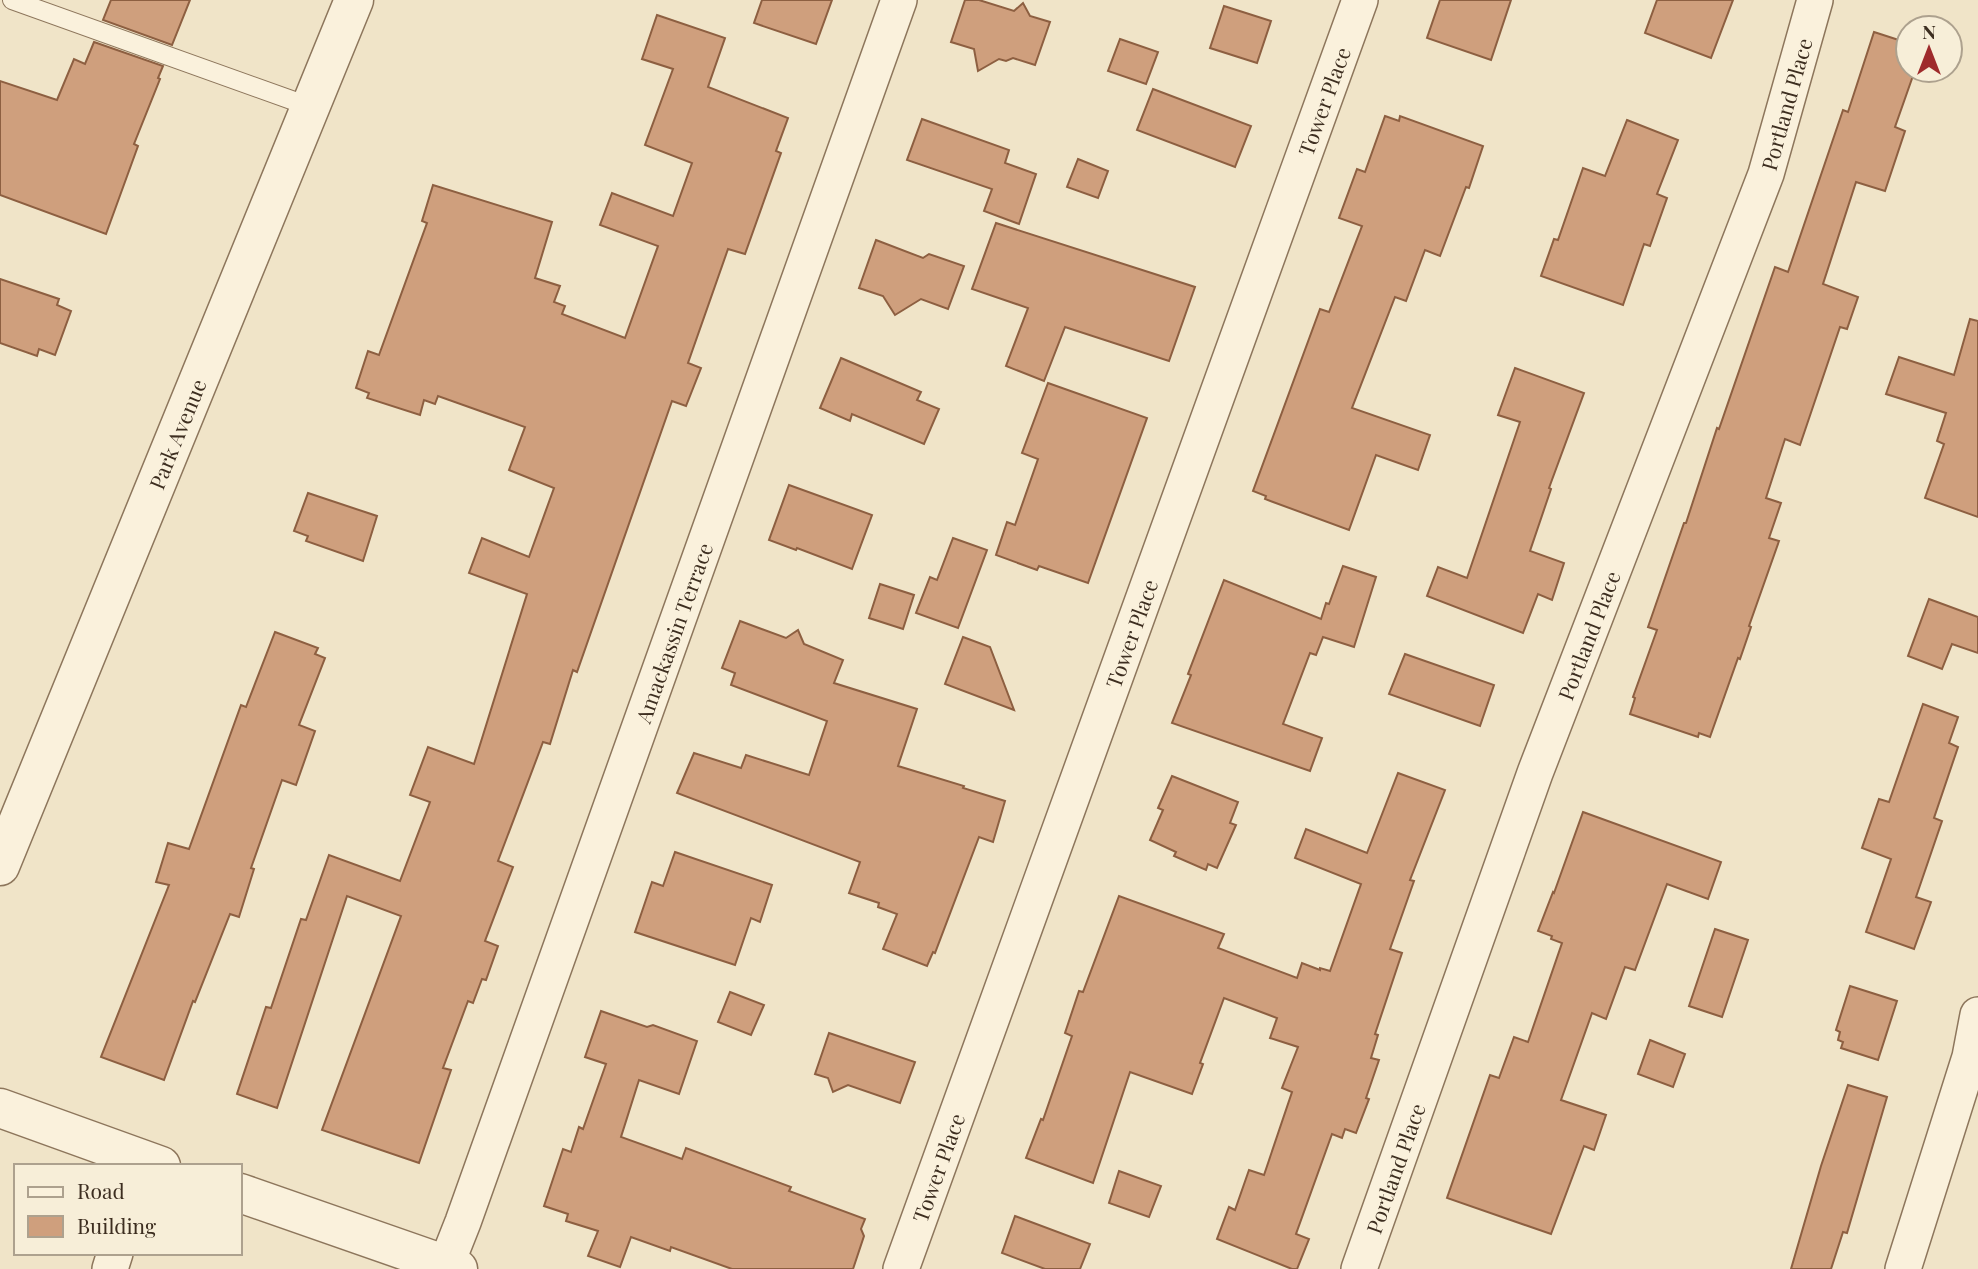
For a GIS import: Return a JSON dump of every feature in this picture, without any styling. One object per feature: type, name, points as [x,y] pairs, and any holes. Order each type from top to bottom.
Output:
[{"type":"street","name":"Park Avenue","points":[[0,866],[16,811],[354,0]]},
{"type":"street","name":"Amackassin Terrace","points":[[452,1267],[468,1209],[899,0]]},
{"type":"street","name":"Tower Place","points":[[901,1269],[1360,0]]},
{"type":"street","name":"Portland Place","points":[[1359,1269],[1535,773],[1766,174],[1815,0]]},
{"type":"street","points":[[1903,1269],[1970,1057],[1978,1015]]},
{"type":"street","points":[[0,1108],[153,1164]]},
{"type":"street","points":[[242,1194],[452,1267]]},
{"type":"lane","points":[[12,0],[311,107]]},
{"type":"building","points":[[111,0],[190,0],[172,45],[103,20]]},
{"type":"building","points":[[762,0],[832,0],[816,44],[754,23]]},
{"type":"building","points":[[965,0],[979,0],[1014,11],[1023,3],[1030,16],[1050,22],[1035,65],[1013,58],[1006,61],[999,59],[978,71],[974,49],[951,42]]},
{"type":"building","points":[[1440,0],[1511,0],[1491,60],[1427,38]]},
{"type":"building","points":[[1657,0],[1733,0],[1711,58],[1645,33]]},
{"type":"building","points":[[1224,6],[1271,21],[1257,63],[1210,48]]},
{"type":"building","points":[[657,15],[725,38],[708,87],[788,118],[776,151],[781,153],[745,254],[728,249],[688,363],[701,368],[686,406],[672,401],[577,672],[573,670],[550,744],[543,742],[498,861],[513,867],[485,941],[498,946],[486,980],[482,979],[473,1003],[468,1001],[443,1068],[451,1070],[419,1163],[322,1130],[401,916],[347,896],[277,1108],[237,1094],[266,1007],[271,1008],[301,919],[306,920],[329,855],[400,881],[430,802],[410,795],[428,747],[474,764],[527,594],[469,573],[482,538],[529,557],[554,488],[509,470],[525,427],[438,396],[435,404],[424,400],[420,415],[367,398],[369,393],[356,388],[368,351],[379,355],[427,223],[422,221],[433,185],[552,222],[535,278],[560,286],[554,302],[565,306],[562,314],[625,338],[658,246],[600,225],[612,193],[673,216],[692,163],[645,145],[673,69],[642,59]]},
{"type":"building","points":[[1874,32],[1894,38],[1894,84],[1910,84],[1895,127],[1905,131],[1885,191],[1856,182],[1823,284],[1858,297],[1847,329],[1840,327],[1800,445],[1785,439],[1766,498],[1781,503],[1769,538],[1779,541],[1740,659],[1738,658],[1710,737],[1699,733],[1698,737],[1630,714],[1635,698],[1633,697],[1657,630],[1648,627],[1775,267],[1788,272],[1843,110],[1848,112]]},
{"type":"building","points":[[1120,39],[1158,52],[1146,84],[1108,71]]},
{"type":"building","points":[[94,42],[163,66],[134,144],[138,146],[106,234],[0,195],[0,81],[57,100],[74,59],[85,64]]},
{"type":"building","points":[[1153,89],[1251,126],[1235,167],[1137,130]]},
{"type":"building","points":[[1385,116],[1399,121],[1400,116],[1483,146],[1469,188],[1466,187],[1440,256],[1425,250],[1406,301],[1395,297],[1352,408],[1430,435],[1418,470],[1376,455],[1349,530],[1265,499],[1266,496],[1253,491],[1320,309],[1329,312],[1362,226],[1339,218],[1357,169],[1365,172]]},
{"type":"building","points":[[922,119],[1009,150],[1005,163],[1036,174],[1019,224],[984,211],[992,189],[907,160]]},
{"type":"building","points":[[1627,120],[1678,140],[1657,194],[1667,198],[1650,246],[1644,244],[1623,305],[1541,276],[1554,239],[1558,240],[1583,168],[1605,176]]},
{"type":"building","points":[[1078,159],[1108,171],[1098,198],[1067,187]]},
{"type":"building","points":[[996,223],[1195,287],[1169,361],[1065,327],[1044,381],[1006,366],[1028,308],[972,289]]},
{"type":"building","points":[[876,240],[923,258],[929,254],[964,266],[948,309],[921,299],[895,315],[883,296],[859,288]]},
{"type":"building","points":[[0,279],[59,299],[57,305],[71,311],[55,355],[39,349],[37,356],[0,343]]},
{"type":"building","points":[[1970,319],[1978,321],[1978,517],[1925,498],[1944,444],[1937,441],[1946,413],[1886,394],[1899,357],[1954,375]]},
{"type":"building","points":[[841,358],[921,392],[917,400],[939,409],[924,444],[852,414],[850,421],[820,408]]},
{"type":"building","points":[[1515,368],[1584,393],[1549,488],[1551,489],[1530,551],[1564,563],[1552,600],[1538,594],[1523,633],[1427,596],[1438,567],[1467,578],[1520,422],[1498,415]]},
{"type":"building","points":[[1048,383],[1147,418],[1088,583],[1039,566],[1037,570],[996,555],[1007,522],[1015,525],[1038,459],[1022,453]]},
{"type":"building","points":[[789,485],[872,515],[852,569],[769,540]]},
{"type":"building","points":[[308,493],[377,516],[363,561],[306,541],[308,536],[294,531]]},
{"type":"building","points":[[953,538],[987,550],[958,628],[916,613],[930,577],[937,580]]},
{"type":"building","points":[[1343,566],[1376,577],[1354,647],[1323,637],[1316,655],[1310,653],[1283,724],[1322,738],[1310,771],[1172,723],[1224,580],[1321,619]]},
{"type":"building","points":[[880,584],[914,595],[903,629],[869,618]]},
{"type":"building","points":[[1929,599],[1978,617],[1978,653],[1952,644],[1942,669],[1908,656]]},
{"type":"building","points":[[740,621],[786,638],[798,630],[804,644],[843,660],[834,683],[917,709],[898,766],[1005,801],[993,842],[979,837],[935,953],[933,952],[927,966],[883,949],[897,914],[878,907],[879,903],[849,893],[860,862],[677,793],[694,753],[741,768],[746,755],[809,775],[827,721],[731,685],[735,673],[722,668]]},
{"type":"building","points":[[275,632],[318,648],[315,654],[325,658],[299,725],[315,731],[296,785],[282,780],[251,868],[254,869],[239,917],[230,914],[195,1002],[193,1001],[164,1080],[101,1057],[169,885],[156,882],[168,843],[189,849],[241,705],[246,707]]},
{"type":"building","points":[[963,637],[990,647],[1014,710],[945,684]]},
{"type":"building","points":[[1405,654],[1494,685],[1480,726],[1389,694]]},
{"type":"building","points":[[1923,704],[1958,717],[1949,743],[1958,747],[1934,818],[1942,821],[1916,897],[1931,902],[1914,949],[1866,932],[1891,859],[1862,848],[1879,799],[1889,802]]},
{"type":"building","points":[[1398,773],[1445,790],[1410,880],[1414,881],[1390,949],[1402,953],[1375,1034],[1378,1035],[1371,1058],[1379,1060],[1366,1098],[1369,1099],[1356,1133],[1345,1129],[1342,1138],[1332,1134],[1296,1234],[1309,1239],[1297,1269],[1217,1239],[1229,1207],[1235,1210],[1249,1170],[1264,1175],[1292,1092],[1282,1088],[1298,1047],[1270,1038],[1277,1018],[1224,998],[1200,1063],[1203,1064],[1192,1094],[1130,1072],[1093,1183],[1026,1158],[1041,1119],[1043,1120],[1072,1036],[1065,1033],[1079,991],[1083,992],[1119,896],[1224,934],[1218,948],[1297,978],[1302,963],[1330,971],[1361,884],[1295,858],[1306,829],[1367,853]]},
{"type":"building","points":[[1172,776],[1238,802],[1230,823],[1236,825],[1217,868],[1208,864],[1206,870],[1174,856],[1176,852],[1150,840],[1163,810],[1158,808]]},
{"type":"building","points":[[1583,812],[1721,862],[1708,899],[1667,884],[1635,970],[1625,967],[1606,1019],[1592,1013],[1561,1100],[1606,1115],[1594,1150],[1584,1146],[1551,1234],[1447,1198],[1490,1075],[1499,1078],[1514,1037],[1528,1042],[1562,943],[1538,931]]},
{"type":"building","points":[[675,852],[772,885],[760,922],[751,918],[735,965],[635,932],[652,882],[663,886]]},
{"type":"building","points":[[1715,929],[1748,940],[1722,1017],[1689,1006]]},
{"type":"building","points":[[1850,986],[1897,1001],[1878,1060],[1841,1048],[1843,1042],[1838,1040],[1840,1032],[1836,1030]]},
{"type":"building","points":[[730,992],[764,1005],[751,1035],[718,1022]]},
{"type":"building","points":[[601,1011],[647,1027],[653,1025],[697,1041],[679,1094],[639,1080],[621,1137],[682,1159],[686,1148],[791,1187],[789,1191],[865,1219],[861,1229],[864,1236],[853,1269],[732,1269],[671,1247],[670,1251],[631,1237],[620,1267],[588,1256],[598,1231],[566,1221],[568,1214],[544,1206],[563,1149],[571,1152],[579,1127],[583,1129],[606,1064],[585,1057]]},
{"type":"building","points":[[829,1033],[915,1062],[900,1103],[848,1085],[833,1092],[828,1078],[815,1074]]},
{"type":"building","points":[[1650,1040],[1685,1054],[1673,1087],[1638,1074]]},
{"type":"building","points":[[1848,1085],[1887,1097],[1847,1233],[1843,1232],[1831,1269],[1791,1269],[1821,1166]]},
{"type":"building","points":[[1119,1171],[1161,1186],[1149,1217],[1109,1203]]},
{"type":"building","points":[[1015,1216],[1090,1244],[1080,1269],[1045,1269],[1002,1253]]}]
